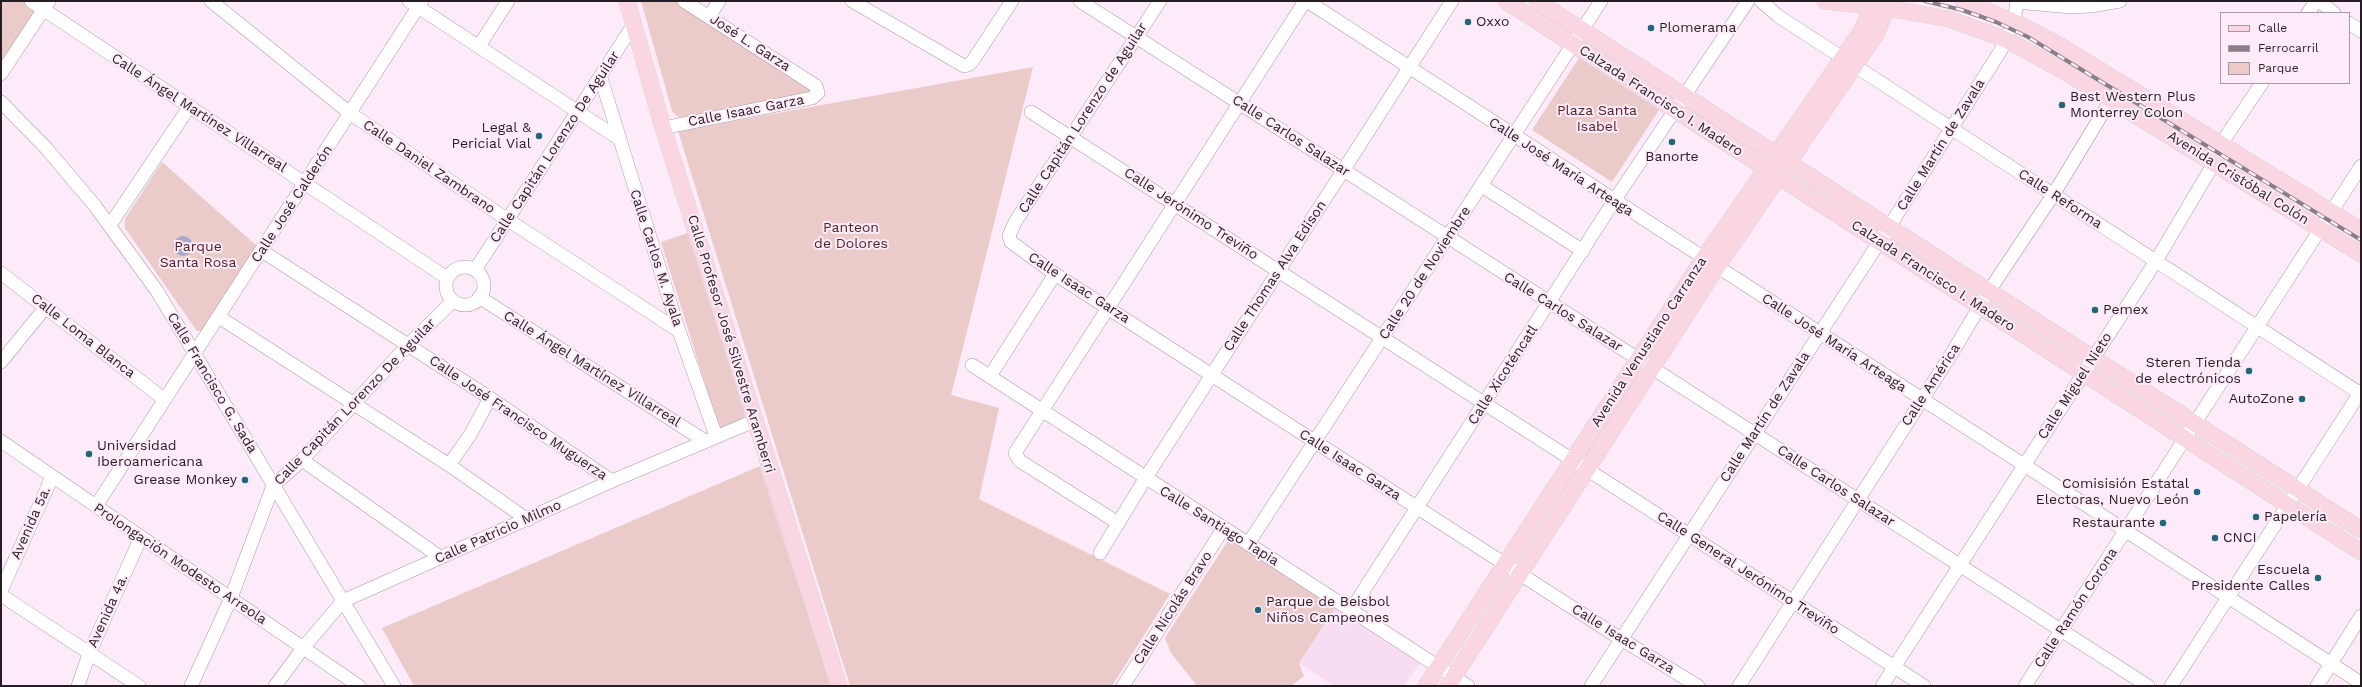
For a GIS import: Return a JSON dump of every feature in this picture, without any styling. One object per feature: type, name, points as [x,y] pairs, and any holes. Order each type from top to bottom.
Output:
[{"type":"main road","name":"Calle Profesor José Silvestre Aramberri","points":[[627,1],[664,128],[754,420],[839,686]]},
{"type":"main road","name":"Calzada Francisco I. Madero","points":[[1506,1],[2361,552]]},
{"type":"main road","name":"Calzada Francisco I. Madero","points":[[1537,1],[2361,530]]},
{"type":"main road","name":"Avenida Cristóbal Colón","points":[[1825,1],[1881,4],[1949,19],[2006,40],[2111,100],[2361,254]]},
{"type":"main road","name":"Avenida Cristóbal Colón","points":[[1963,1],[2014,22],[2121,83],[2361,230]]},
{"type":"main road","name":"Avenida Venustiano Carranza","points":[[1426,686],[1572,460],[1644,364],[1710,263],[1849,62],[1875,36],[1881,4]]},
{"type":"main road","name":"Avenida Venustiano Carranza","points":[[1451,681],[1587,470],[1644,364]]},
{"type":"street","name":"Calle Ángel Martínez Villarreal","points":[[31,1],[46,6],[190,106],[448,278]]},
{"type":"street","name":"Calle Daniel Zambrano","points":[[211,1],[351,114],[508,220],[678,331]]},
{"type":"street","points":[[479,46],[508,1]]},
{"type":"street","name":"José L. Garza","points":[[684,1],[816,86]]},
{"type":"street","points":[[709,17],[719,1]]},
{"type":"street","points":[[858,3],[958,65],[964,66],[970,64],[1012,1]]},
{"type":"street","name":"Calle Carlos Salazar","points":[[1080,1],[1549,304],[2148,686]]},
{"type":"street","name":"Calle Capitán Lorenzo de Aguilar","points":[[1010,236],[1015,222],[1160,1]]},
{"type":"street","points":[[1118,523],[1020,461],[1015,453],[1306,1]]},
{"type":"street","name":"Calle José María Arteaga","points":[[1306,1],[1514,137],[2361,683]]},
{"type":"street","name":"Calle Thomas Alva Edison","points":[[1100,553],[1145,478],[1452,1]]},
{"type":"street","name":"Calle 20 de Noviembre","points":[[1248,544],[1601,1]]},
{"type":"street","name":"Calle Xicoténcatl","points":[[1351,610],[1614,201],[1748,1]]},
{"type":"street","name":"Calle Reforma","points":[[1761,1],[1778,16],[2360,393]]},
{"type":"street","points":[[2017,2],[2071,7],[2091,6],[2120,1]]},
{"type":"street","name":"Calle Martín de Zavala","points":[[1591,686],[1687,535],[1952,129],[2006,40],[2014,22],[2017,2]]},
{"type":"street","points":[[416,3],[578,113],[618,138]]},
{"type":"street","name":"Calle José Calderón","points":[[96,506],[351,114],[416,3]]},
{"type":"street","points":[[2313,4],[2332,12]]},
{"type":"street","points":[[1,74],[46,6]]},
{"type":"street","name":"Calle Capitán Lorenzo De Aguilar","points":[[475,270],[601,78],[634,24]]},
{"type":"street","points":[[2350,24],[2361,31]]},
{"type":"street","name":"Calle Carlos M. Ayala","points":[[601,78],[618,138],[711,438]]},
{"type":"street","name":"Calle América","points":[[1739,686],[1922,400],[1989,291],[2054,195],[2121,83]]},
{"type":"street","name":"Calle Miguel Nieto","points":[[1882,686],[2083,372],[2156,261],[2214,163],[2221,144],[2261,84]]},
{"type":"street","name":"Calle Isaac Garza","points":[[664,128],[812,98],[818,93],[816,86]]},
{"type":"street","name":"Calle Francisco G. Sada","points":[[1,102],[60,164],[110,226],[157,291],[394,686]]},
{"type":"street","points":[[110,226],[190,106]]},
{"type":"street","name":"Calle Jerónimo Treviño","points":[[1031,112],[1071,136],[1572,460]]},
{"type":"street","name":"Calle Ramón Corona","points":[[2025,686],[2361,166]]},
{"type":"street","points":[[1482,186],[1582,251]]},
{"type":"street","name":"Calle Isaac Garza","points":[[1010,236],[1014,246],[1055,274],[1621,639],[1698,686]]},
{"type":"street","name":"Calle José Francisco Muguerza","points":[[262,251],[490,398],[612,481]]},
{"type":"street","points":[[458,269],[475,270],[483,280],[484,286],[479,297],[470,305],[461,305],[453,301],[447,293],[445,284],[448,278],[458,269]]},
{"type":"street","name":"Calle Loma Blanca","points":[[1,272],[45,308],[165,400]]},
{"type":"street","points":[[990,376],[1055,274]]},
{"type":"street","name":"Calle Ángel Martínez Villarreal","points":[[479,297],[711,438]]},
{"type":"street","name":"Calle Capitán Lorenzo De Aguilar","points":[[191,686],[231,598],[273,486],[302,460],[408,345],[453,301]]},
{"type":"street","points":[[1,362],[45,308]]},
{"type":"street","points":[[219,317],[449,465],[528,520]]},
{"type":"street","name":"Calle Santiago Tapia","points":[[972,365],[1438,667],[1451,681],[1468,686]]},
{"type":"street","points":[[2171,686],[2360,393]]},
{"type":"street","points":[[449,465],[470,435],[490,398]]},
{"type":"street","name":"Calle Patricio Milmo","points":[[275,686],[303,648],[343,601],[440,557],[528,520],[612,481],[754,420]]},
{"type":"street","name":"Prolongación Modesto Arreola","points":[[1,441],[359,686]]},
{"type":"street","points":[[302,460],[440,557]]},
{"type":"street","name":"Calle General Jerónimo Treviño","points":[[1572,460],[1924,686]]},
{"type":"street","name":"Avenida 5a.","points":[[1,591],[52,477]]},
{"type":"street","points":[[265,507],[278,505],[289,511]]},
{"type":"street","name":"Calle Nicolás Bravo","points":[[1123,686],[1223,529]]},
{"type":"street","name":"Avenida 4a.","points":[[78,686],[89,654],[140,537]]},
{"type":"street","points":[[1,595],[138,686]]},
{"type":"street","points":[[2317,686],[2361,616]]},
{"type":"shaded area","points":[[1335,608],[1420,663],[1404,686],[1334,686],[1299,663]]},
{"type":"green space","points":[[1,1],[27,1],[38,10],[1,61]]},
{"type":"green space","points":[[641,1],[684,1],[815,91],[694,116],[678,117],[672,111]]},
{"type":"green space","name":"Plaza Santa Isabel","points":[[1581,55],[1661,107],[1612,182],[1532,130]]},
{"type":"green space","name":"Panteon de Dolores","points":[[1033,67],[951,395],[999,408],[979,499],[1170,594],[1112,686],[850,686],[678,131]]},
{"type":"green space","name":"Parque Santa Rosa","points":[[162,162],[257,246],[204,330],[197,331],[125,228],[125,219]]},
{"type":"green space","points":[[691,232],[747,412],[743,419],[719,429],[661,242]]},
{"type":"green space","points":[[760,466],[831,686],[414,686],[382,628]]},
{"type":"green space","name":"Parque de Beisbol Niños Campeones","points":[[1229,539],[1335,608],[1299,663],[1304,676],[1291,686],[1197,686],[1171,653],[1165,638]]},
{"type":"water","points":[[179,236],[187,236],[193,242],[193,250],[187,256],[179,256],[173,250],[173,242]]},
{"type":"railway","points":[[1925,1],[1962,10],[1996,22],[2028,37],[2361,240]]},
{"type":"place","name":"Oxxo","points":[[1468,22]]},
{"type":"place","name":"Plomerama","points":[[1651,28]]},
{"type":"place","name":"Best Western Plus Monterrey Colon","points":[[2062,105]]},
{"type":"place","name":"Legal & Pericial Vial","points":[[539,136]]},
{"type":"place","name":"Banorte","points":[[1672,142]]},
{"type":"place","name":"Pemex","points":[[2095,310]]},
{"type":"place","name":"Steren Tienda de electrónicos","points":[[2249,371]]},
{"type":"place","name":"AutoZone","points":[[2302,399]]},
{"type":"place","name":"Universidad Iberoamericana","points":[[89,454]]},
{"type":"place","name":"Grease Monkey","points":[[245,480]]},
{"type":"place","name":"Comisisión Estatal Electoras, Nuevo León","points":[[2197,492]]},
{"type":"place","name":"Papelería","points":[[2256,517]]},
{"type":"place","name":"Restaurante","points":[[2163,523]]},
{"type":"place","name":"CNCI","points":[[2215,538]]},
{"type":"place","name":"Escuela Presidente Calles","points":[[2318,578]]},
{"type":"place","name":"Parque de Beisbol Niños Campeones","points":[[1258,610]]}]
